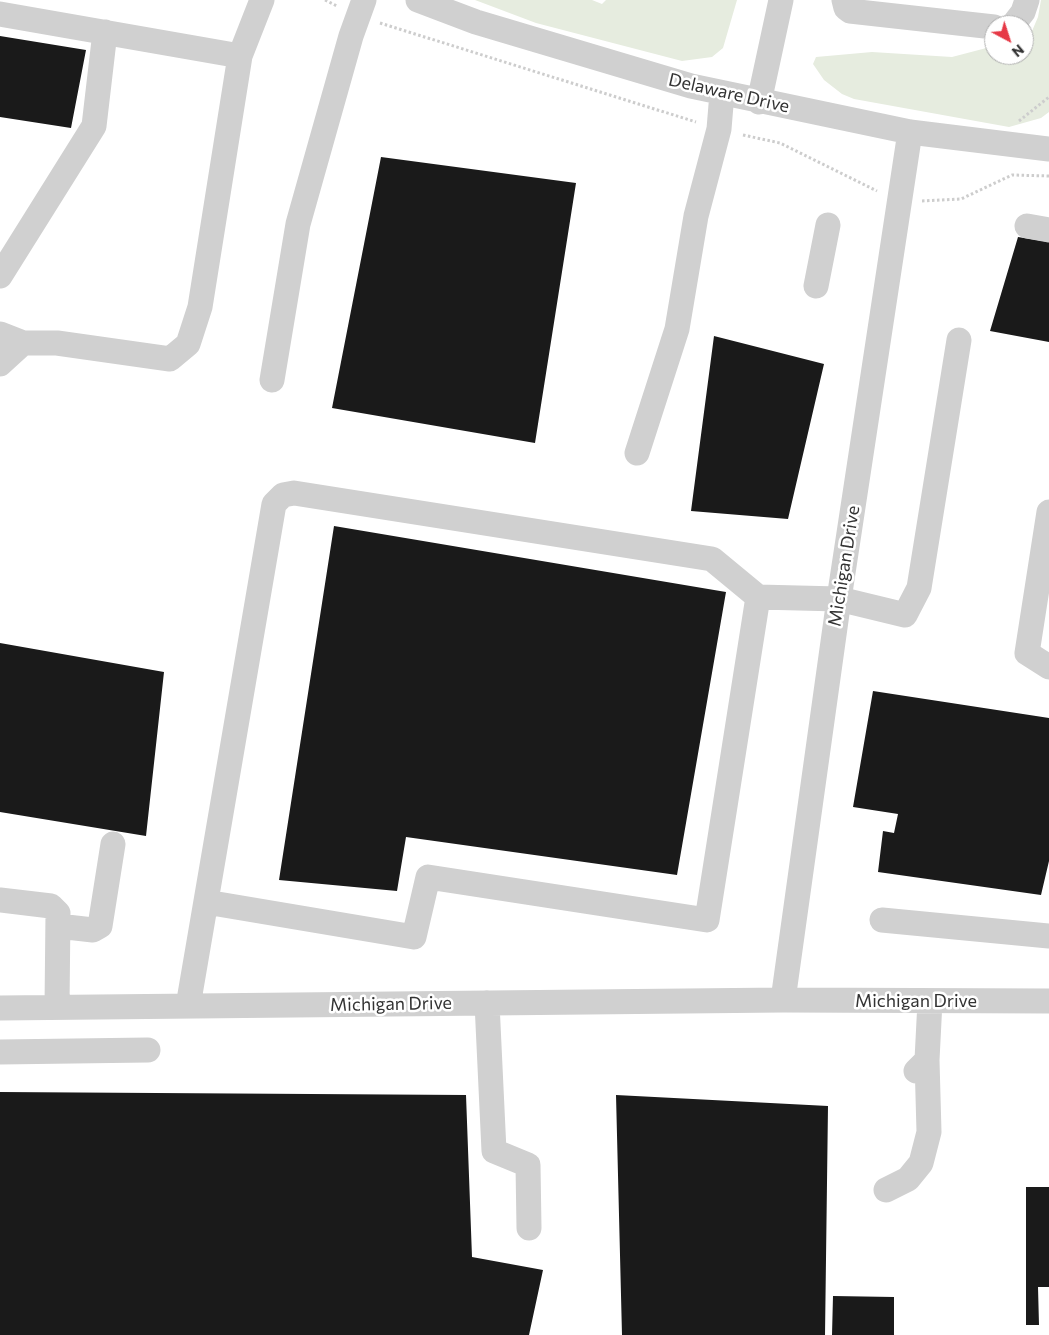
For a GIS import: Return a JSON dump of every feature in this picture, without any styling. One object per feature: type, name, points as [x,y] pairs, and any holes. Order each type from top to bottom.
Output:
[{"type":"street","points":[[0,334],[23,343],[57,343],[170,359],[188,344],[200,307],[240,56],[262,0]]},
{"type":"street","name":"Delaware Drive","points":[[418,0],[485,24],[691,86],[759,102],[910,132],[1049,149]]},
{"type":"street","points":[[759,102],[781,0]]},
{"type":"street","points":[[844,0],[846,8],[850,11],[984,26]]},
{"type":"street","points":[[1021,15],[1027,0]]},
{"type":"street","points":[[272,380],[298,224],[361,8]]},
{"type":"street","points":[[0,14],[240,56]]},
{"type":"street","points":[[0,276],[94,126],[105,32]]},
{"type":"street","points":[[637,453],[678,329],[696,216],[720,129],[722,93]]},
{"type":"street","name":"Michigan Drive","points":[[783,1000],[839,598],[910,132]]},
{"type":"street","points":[[816,286],[828,225]]},
{"type":"street","points":[[188,1006],[274,504],[283,496],[294,493],[712,559],[758,597],[839,598],[905,615],[919,588],[959,340]]},
{"type":"street","points":[[0,364],[23,343]]},
{"type":"street","points":[[1049,512],[1027,653],[1049,668]]},
{"type":"street","points":[[206,902],[414,938],[428,877],[707,920],[758,597]]},
{"type":"street","points":[[58,926],[93,930],[100,926],[113,844]]},
{"type":"street","points":[[0,900],[51,906],[58,913],[57,1007]]},
{"type":"street","points":[[882,920],[1049,936]]},
{"type":"street","name":"Michigan Drive","points":[[0,1008],[783,1000],[1049,1001]]},
{"type":"street","points":[[886,1190],[908,1179],[921,1163],[929,1132],[919,1068],[930,1001]]},
{"type":"street","points":[[487,1003],[494,1151],[528,1165],[528,1228]]},
{"type":"street","points":[[0,1052],[148,1050]]},
{"type":"path","points":[[325,0],[361,8],[720,129],[780,143],[900,203],[961,199],[1012,175],[1049,176]]},
{"type":"shaded area","points":[[475,0],[592,0],[602,4],[606,0],[737,0],[723,48],[712,57],[682,61],[536,23]]},
{"type":"shaded area","points":[[1041,0],[1049,0],[1049,112],[1041,118],[1009,127],[854,99],[842,94],[824,80],[813,64],[816,57],[872,52],[952,57],[984,49],[984,65],[1034,65],[1034,26]]},
{"type":"building","points":[[0,36],[86,50],[71,128],[0,117]]},
{"type":"building","points":[[381,157],[576,183],[535,443],[332,408]]},
{"type":"building","points":[[1018,237],[1049,242],[1049,342],[990,331]]},
{"type":"building","points":[[714,336],[824,364],[788,519],[691,511]]},
{"type":"building","points":[[334,526],[726,592],[677,875],[406,837],[397,891],[279,880]]},
{"type":"building","points":[[0,643],[164,672],[146,836],[0,812]]},
{"type":"building","points":[[873,691],[1049,718],[1049,861],[1041,895],[878,872],[883,831],[894,833],[898,814],[853,807]]},
{"type":"building","points":[[0,1092],[466,1095],[472,1257],[543,1270],[529,1335],[0,1335]]},
{"type":"building","points":[[616,1095],[828,1106],[825,1335],[622,1335]]},
{"type":"building","points":[[1026,1187],[1049,1187],[1049,1287],[1038,1287],[1039,1325],[1026,1325]]},
{"type":"building","points":[[833,1296],[894,1297],[894,1335],[832,1335]]}]
